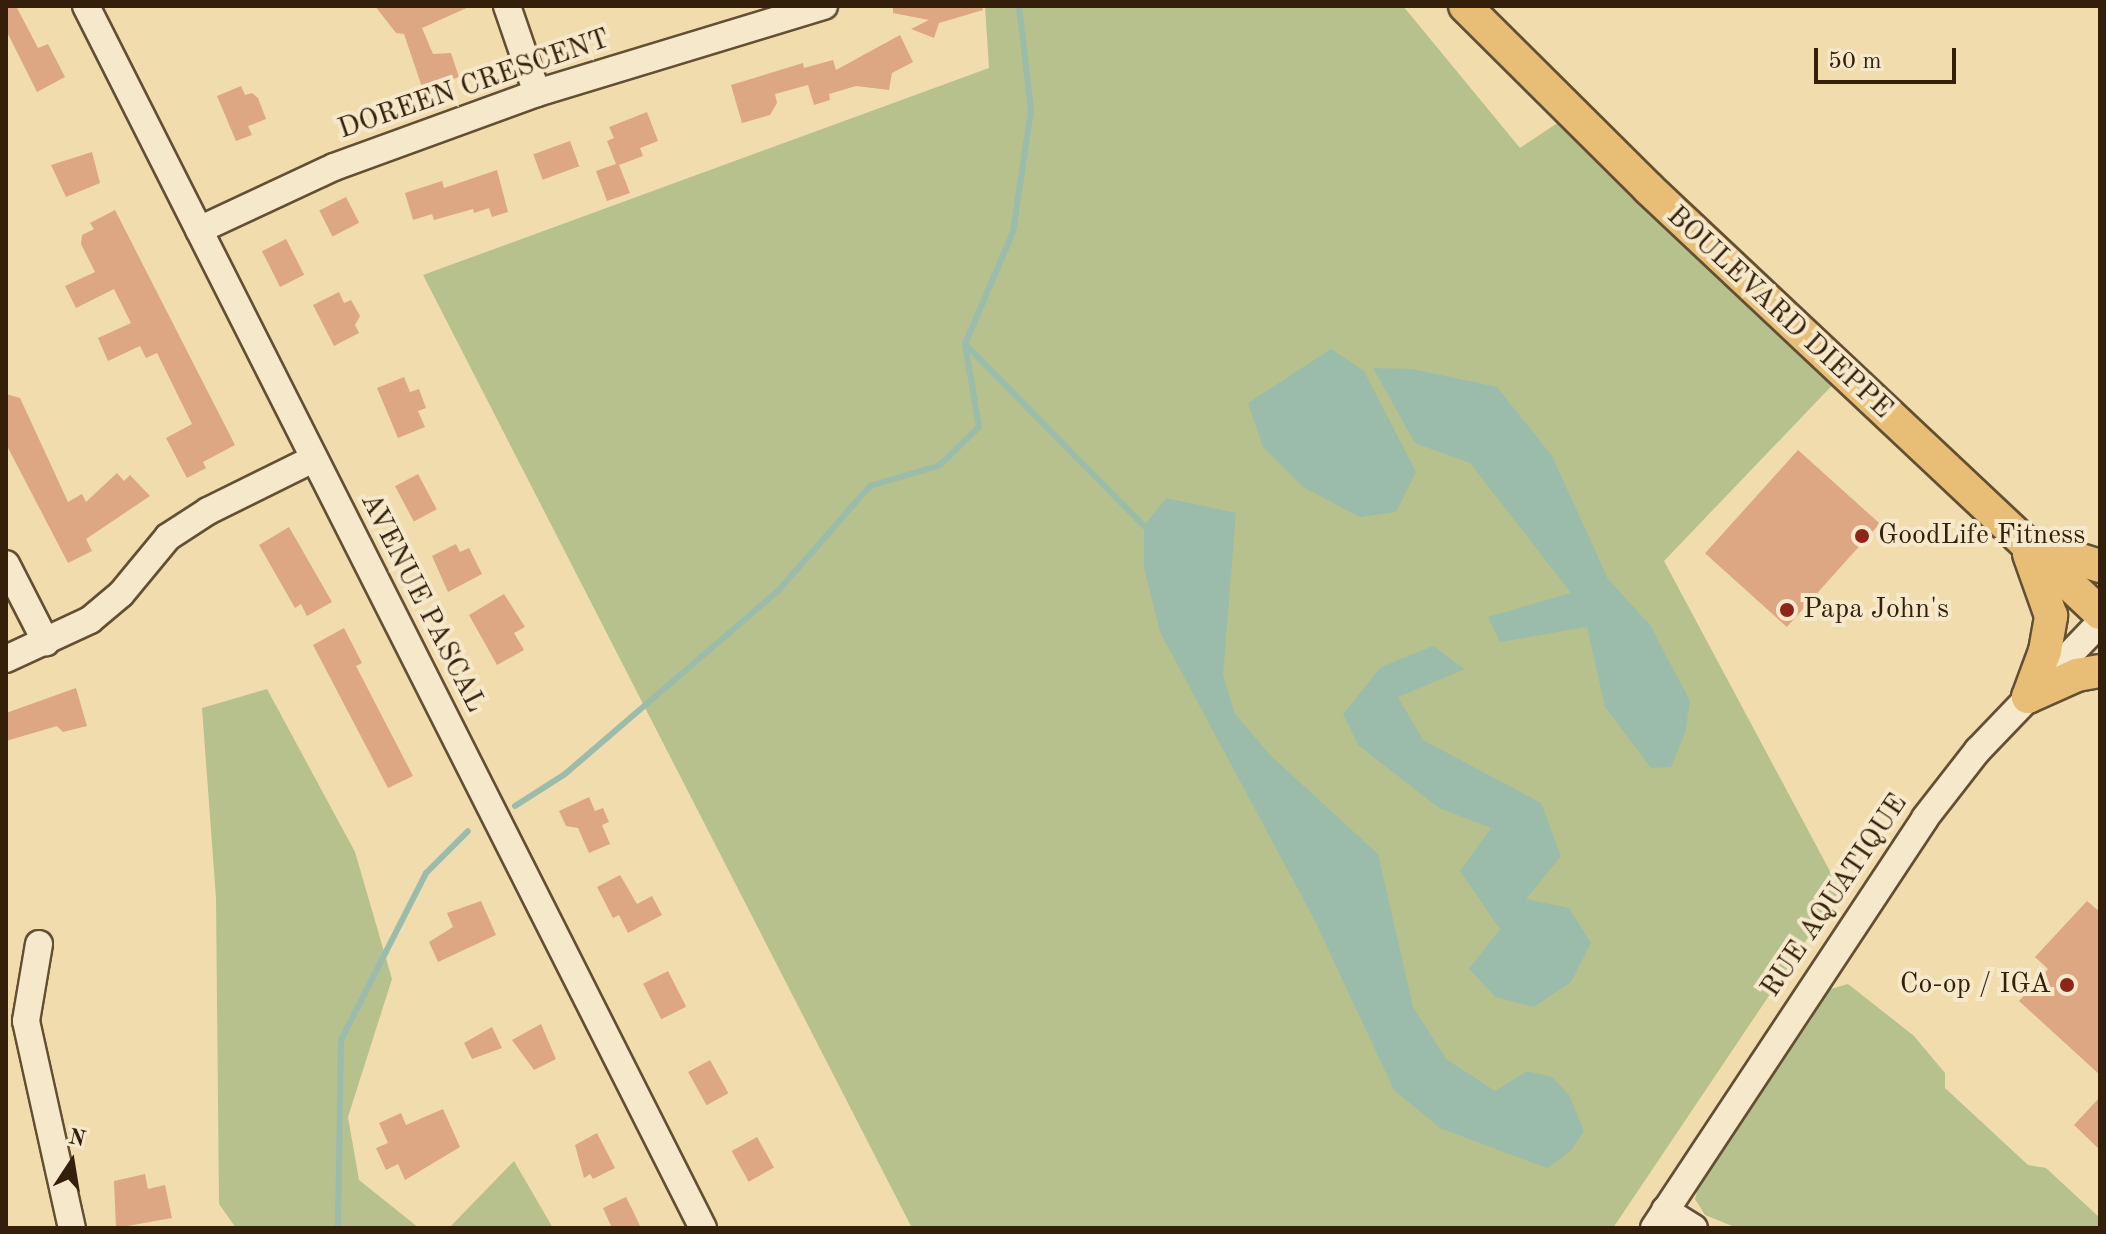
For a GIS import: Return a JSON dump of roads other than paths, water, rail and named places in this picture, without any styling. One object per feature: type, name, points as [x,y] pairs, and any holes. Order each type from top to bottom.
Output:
[{"type":"main road","name":"BOULEVARD DIEPPE","points":[[1465,6],[1648,188],[2100,613]]},
{"type":"main road","points":[[2022,540],[2100,566]]},
{"type":"main road","points":[[2022,540],[2047,594],[2051,616],[2045,651],[2028,697]]},
{"type":"main road","points":[[2028,697],[2077,675],[2100,671]]},
{"type":"street","name":"AVENUE PASCAL","points":[[86,6],[703,1228]]},
{"type":"street","points":[[507,6],[537,93]]},
{"type":"street","name":"DOREEN CRESCENT","points":[[199,230],[334,167],[537,93],[824,6]]},
{"type":"street","points":[[6,659],[90,620],[121,594],[181,528],[313,459]]},
{"type":"street","points":[[6,564],[46,642]]},
{"type":"street","name":"RUE AQUATIQUE","points":[[1659,1219],[1925,818],[2028,697],[2100,623]]},
{"type":"street","points":[[39,944],[26,1021],[72,1228]]},
{"type":"street","points":[[1659,1219],[1694,1228]]},
{"type":"waterway","points":[[515,806],[565,774],[778,591],[870,486],[940,465],[979,427],[965,344],[1013,232],[1031,110],[1019,6]]},
{"type":"waterway","points":[[965,344],[1144,526]]},
{"type":"waterway","points":[[338,1228],[341,1040],[426,873],[468,831]]},
{"type":"place","name":"GoodLife Fitness","points":[[1862,536]]},
{"type":"place","name":"Papa John's","points":[[1787,610]]},
{"type":"place","name":"Co-op / IGA","points":[[2067,985]]}]
